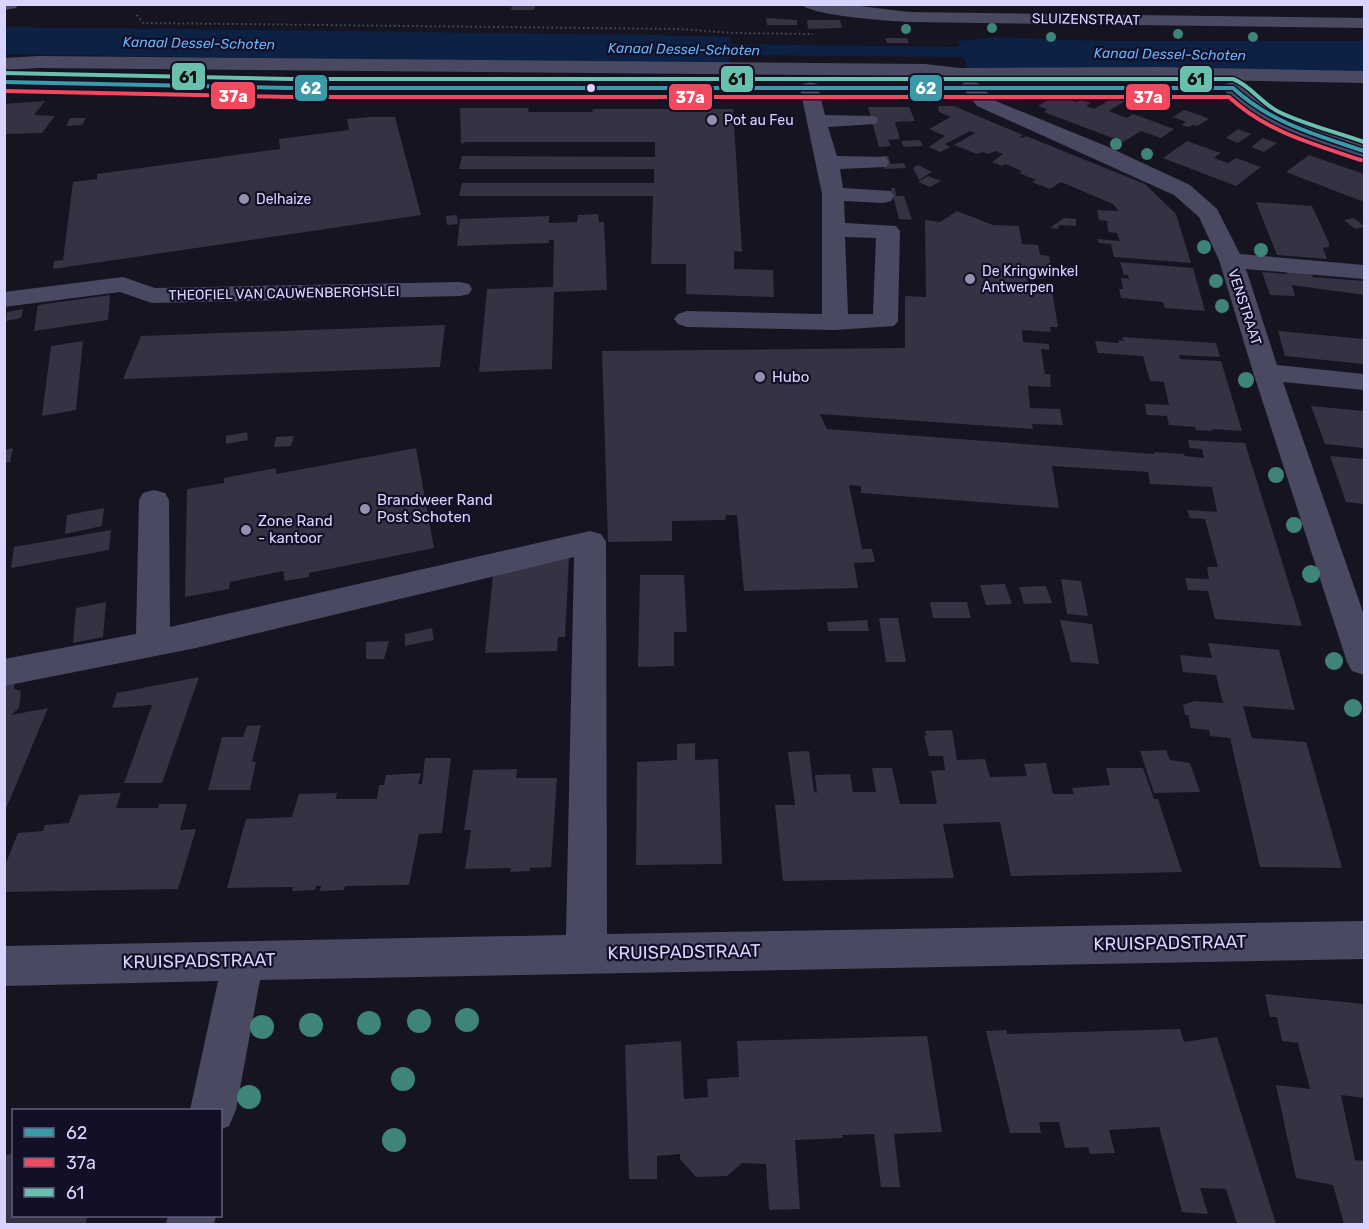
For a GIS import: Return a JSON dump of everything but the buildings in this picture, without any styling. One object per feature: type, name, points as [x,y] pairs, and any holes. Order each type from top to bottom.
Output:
[{"type":"street","points":[[4,5],[10,4]]},
{"type":"street","name":"SLUIZENSTRAAT","points":[[809,4],[862,13],[909,17],[1365,23]]},
{"type":"street","points":[[4,64],[38,62],[925,70],[959,74],[1157,73],[1365,77]]},
{"type":"street","points":[[4,82],[329,88],[971,86],[1365,89]]},
{"type":"street","name":"VENSTRAAT","points":[[971,86],[984,102],[991,106],[1098,151],[1182,190],[1209,214],[1231,260],[1266,372],[1359,627],[1365,662]]},
{"type":"street","points":[[810,88],[816,121],[828,163],[832,194],[836,322]]},
{"type":"street","points":[[1233,88],[1239,96],[1259,112],[1365,151]]},
{"type":"street","points":[[816,121],[868,120]]},
{"type":"street","points":[[828,163],[878,162]]},
{"type":"street","points":[[832,194],[883,196]]},
{"type":"street","points":[[687,319],[885,321],[888,231],[832,230]]},
{"type":"street","points":[[1231,260],[1365,272]]},
{"type":"street","name":"THEOFIEL VAN CAUWENBERGHSLEI","points":[[4,300],[123,284],[152,296],[460,289]]},
{"type":"street","points":[[1266,372],[1365,382]]},
{"type":"street","points":[[153,644],[154,500]]},
{"type":"street","points":[[4,673],[153,644],[590,542],[586,954]]},
{"type":"street","name":"KRUISPADSTRAAT","points":[[4,966],[1365,940]]},
{"type":"street","points":[[213,1109],[243,960]]},
{"type":"path","points":[[137,15],[143,23],[680,29],[732,33]]},
{"type":"water","name":"Kanaal Dessel-Schoten","points":[[5,27],[655,35],[732,37],[729,42],[731,44],[951,47],[959,46],[959,41],[994,37],[1099,41],[1364,41],[1364,72],[968,70],[964,58],[961,57],[733,55],[730,56],[729,63],[690,65],[5,54]]},
{"type":"transit line","name":"61","points":[[4,73],[291,79],[1233,79],[1239,81],[1264,103],[1279,112],[1364,142]]},
{"type":"transit line","name":"62","points":[[4,82],[291,88],[1233,88]]},
{"type":"transit line","name":"62","points":[[1233,88],[1247,101],[1277,120],[1364,151]]},
{"type":"transit line","name":"37a","points":[[4,91],[291,97],[1229,97],[1243,110],[1274,129],[1361,160]]},
{"type":"place","name":"Pot au Feu","points":[[712,120]]},
{"type":"place","name":"Delhaize","points":[[244,199]]},
{"type":"place","name":"De Kringwinkel Antwerpen","points":[[970,279]]},
{"type":"place","name":"Hubo","points":[[760,377]]},
{"type":"place","name":"Brandweer Rand Post Schoten","points":[[365,509]]},
{"type":"place","name":"Zone Rand - kantoor","points":[[246,530]]}]
